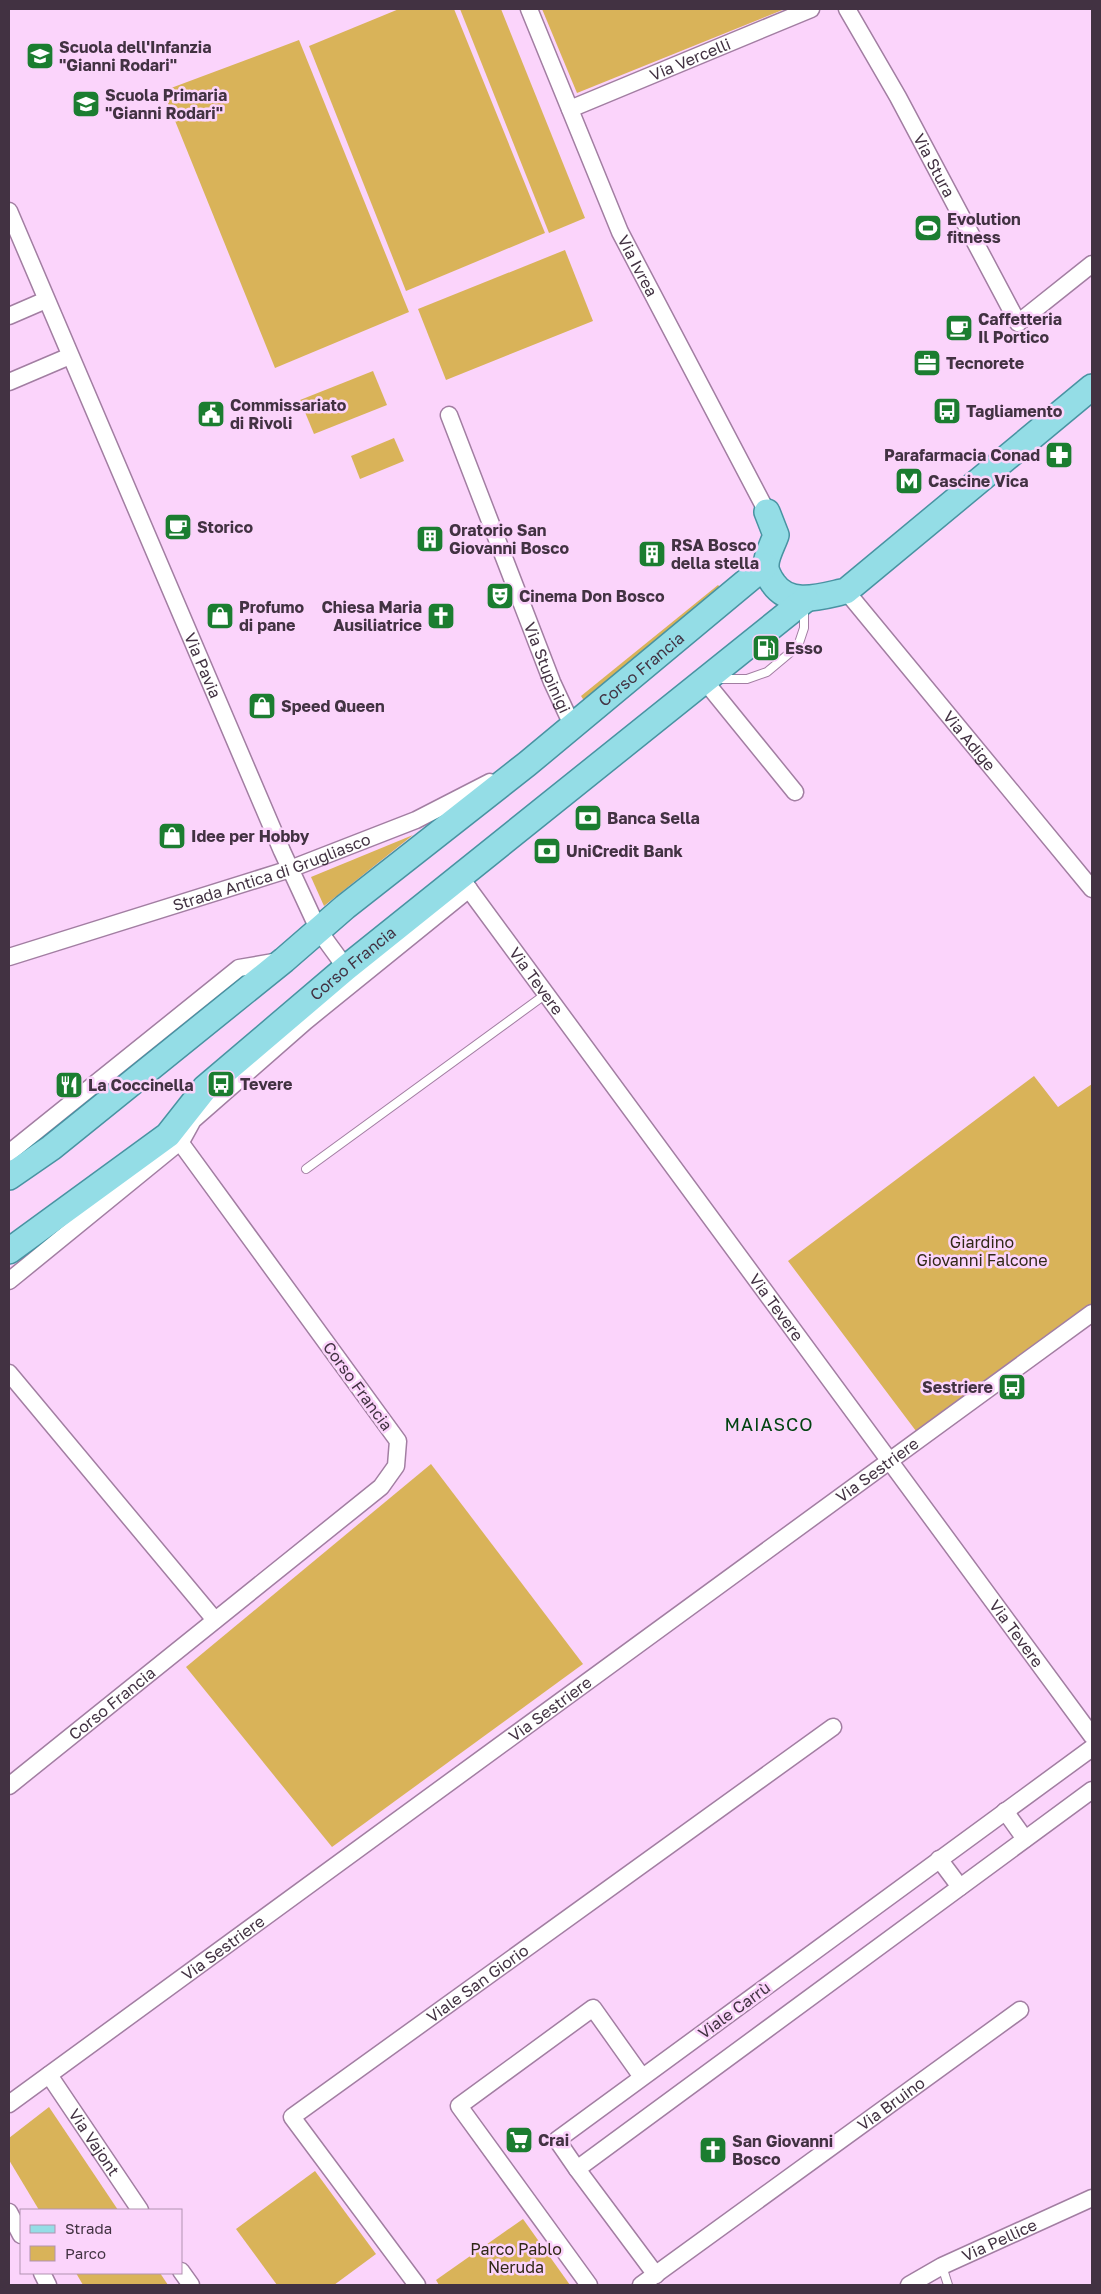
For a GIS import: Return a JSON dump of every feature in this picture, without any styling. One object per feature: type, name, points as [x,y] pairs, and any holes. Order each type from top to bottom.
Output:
[{"type":"main road","points":[[767,512],[776,535],[766,566],[771,580],[777,589],[791,596],[806,599],[846,591],[1092,387]]},
{"type":"main road","name":"Corso Francia","points":[[9,1177],[51,1148],[319,931],[423,829],[527,764],[766,566]]},
{"type":"main road","name":"Corso Francia","points":[[9,1251],[168,1135],[205,1088],[346,968],[464,883],[704,680],[806,599]]},
{"type":"street","name":"Via Ivrea","points":[[529,9],[620,232],[767,512]]},
{"type":"street","name":"Via Vercelli","points":[[570,109],[811,9]]},
{"type":"street","name":"Via Stura","points":[[847,9],[898,97],[1018,323],[1092,264]]},
{"type":"street","name":"Via Pavia","points":[[9,210],[290,869],[319,931],[346,968]]},
{"type":"street","points":[[9,316],[46,300]]},
{"type":"street","points":[[9,382],[70,356]]},
{"type":"street","name":"Via Stupinigi","points":[[449,415],[552,682],[572,725]]},
{"type":"street","name":"Via Adige","points":[[846,591],[1092,889]]},
{"type":"street","points":[[704,680],[795,792]]},
{"type":"street","name":"Strada Antica di Grugliasco","points":[[9,957],[423,829]]},
{"type":"street","name":"Via Tevere","points":[[464,883],[1092,1736]]},
{"type":"street","name":"Corso Francia","points":[[9,1280],[180,1142],[193,1120],[464,883]]},
{"type":"street","name":"Corso Francia","points":[[9,1153],[239,968],[284,960]]},
{"type":"street","name":"Corso Francia","points":[[9,1786],[381,1487],[396,1466],[398,1441],[180,1142]]},
{"type":"street","name":"Via Sestriere","points":[[9,2104],[1092,1313]]},
{"type":"street","points":[[9,1373],[215,1620]]},
{"type":"street","name":"Viale San Giorio","points":[[417,2285],[292,2117],[833,1727]]},
{"type":"street","name":"Viale Carrù","points":[[656,2274],[557,2140],[1092,1748]]},
{"type":"street","points":[[578,2169],[1092,1790]]},
{"type":"street","points":[[1006,1811],[1025,1839]]},
{"type":"street","points":[[939,1860],[960,1887]]},
{"type":"street","points":[[589,2285],[459,2106],[593,2008],[642,2077]]},
{"type":"street","name":"Via Bruino","points":[[641,2285],[1020,2010]]},
{"type":"street","name":"Via Vajont","points":[[49,2075],[139,2209]]},
{"type":"street","name":"Via Pellice","points":[[909,2285],[942,2266],[1092,2198]]},
{"type":"street","points":[[9,2212],[20,2233]]},
{"type":"street","points":[[182,2272],[191,2285]]},
{"type":"lane","points":[[704,680],[747,679],[767,672],[798,646],[804,628],[806,599]]},
{"type":"lane","points":[[306,1169],[546,994]]},
{"type":"lane","points":[[942,2266],[948,2285]]},
{"type":"green space","points":[[399,9],[454,9],[545,233],[406,291],[309,46]]},
{"type":"green space","points":[[460,9],[501,9],[585,218],[549,233]]},
{"type":"green space","points":[[542,9],[785,9],[577,93]]},
{"type":"green space","points":[[299,40],[409,312],[275,368],[163,91]]},
{"type":"green space","points":[[565,250],[593,321],[446,380],[418,309]]},
{"type":"green space","points":[[373,371],[387,405],[314,434],[300,400]]},
{"type":"green space","points":[[394,438],[404,461],[360,479],[351,456]]},
{"type":"green space","points":[[718,585],[724,591],[587,705],[581,696]]},
{"type":"green space","points":[[413,835],[324,906],[311,877]]},
{"type":"green space","name":"Giardino Giovanni Falcone","points":[[1034,1076],[1058,1107],[1092,1084],[1092,1305],[916,1431],[788,1261]]},
{"type":"green space","points":[[431,1464],[583,1664],[332,1847],[186,1667]]},
{"type":"green space","points":[[49,2107],[117,2209],[38,2209],[9,2160],[9,2138]]},
{"type":"green space","points":[[315,2171],[376,2254],[334,2285],[277,2285],[236,2229]]},
{"type":"green space","name":"Parco Pablo Neruda","points":[[523,2219],[570,2285],[439,2285],[436,2280]]},
{"type":"green space","points":[[77,2274],[161,2274],[168,2285],[83,2285]]},
{"type":"place","name":"Scuola dell'Infanzia \"Gianni Rodari\"","points":[[40,56]]},
{"type":"place","name":"Scuola Primaria \"Gianni Rodari\"","points":[[86,104]]},
{"type":"place","name":"Evolution fitness","points":[[928,228]]},
{"type":"place","name":"Caffetteria Il Portico","points":[[959,328]]},
{"type":"place","name":"Tecnorete","points":[[927,363]]},
{"type":"place","name":"Tagliamento","points":[[947,411]]},
{"type":"place","name":"Commissariato di Rivoli","points":[[211,414]]},
{"type":"place","name":"Parafarmacia Conad","points":[[1059,455]]},
{"type":"place","name":"Cascine Vica","points":[[909,481]]},
{"type":"place","name":"Storico","points":[[178,527]]},
{"type":"place","name":"Oratorio San Giovanni Bosco","points":[[430,539]]},
{"type":"place","name":"RSA Bosco della stella","points":[[652,554]]},
{"type":"place","name":"Cinema Don Bosco","points":[[500,596]]},
{"type":"place","name":"Profumo di pane","points":[[220,616]]},
{"type":"place","name":"Chiesa Maria Ausiliatrice","points":[[441,616]]},
{"type":"place","name":"Esso","points":[[766,648]]},
{"type":"place","name":"Speed Queen","points":[[262,706]]},
{"type":"place","name":"Banca Sella","points":[[588,818]]},
{"type":"place","name":"Idee per Hobby","points":[[172,836]]},
{"type":"place","name":"UniCredit Bank","points":[[547,851]]},
{"type":"place","name":"Tevere","points":[[221,1084]]},
{"type":"place","name":"La Coccinella","points":[[69,1085]]},
{"type":"place","name":"Sestriere","points":[[1012,1387]]},
{"type":"place","name":"Crai","points":[[519,2140]]},
{"type":"place","name":"San Giovanni Bosco","points":[[713,2150]]},
{"type":"district","name":"MAIASCO","points":[[769,1424]]}]
